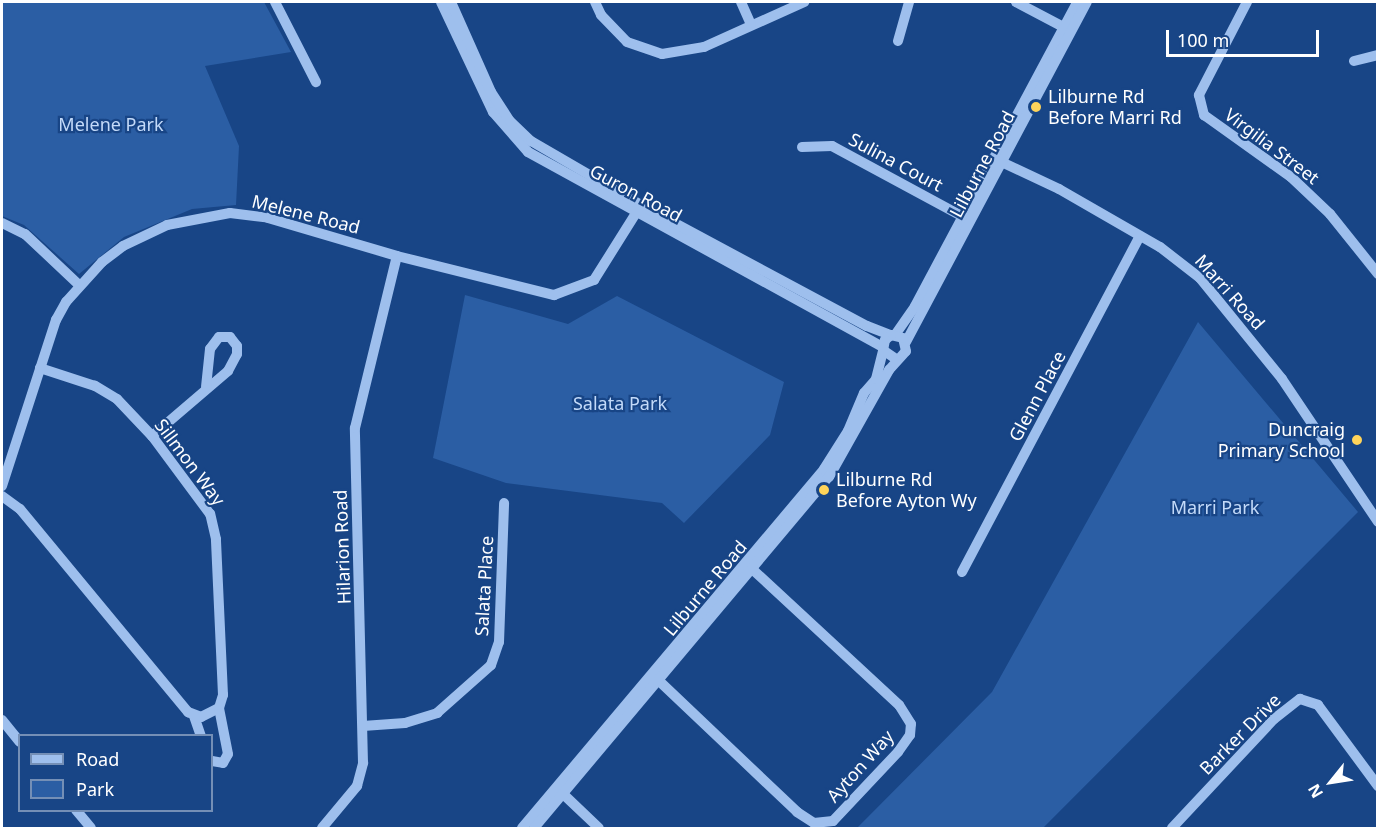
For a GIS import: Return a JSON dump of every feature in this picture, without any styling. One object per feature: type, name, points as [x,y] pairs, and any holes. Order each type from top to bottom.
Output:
[{"type":"street","points":[[275,2],[316,82]]},
{"type":"street","name":"Guron Road","points":[[441,2],[478,86],[508,133],[537,158],[867,326],[906,342]]},
{"type":"street","name":"Guron Road","points":[[451,2],[491,92],[510,121],[541,149],[639,209],[774,284],[896,359]]},
{"type":"street","points":[[595,2],[601,15],[627,42],[662,54],[704,47],[804,2]]},
{"type":"street","points":[[741,2],[751,24]]},
{"type":"street","points":[[898,41],[909,2]]},
{"type":"street","points":[[1016,2],[1068,29]]},
{"type":"street","name":"Lilburne Road","points":[[1068,29],[1077,2]]},
{"type":"street","name":"Lilburne Road","points":[[534,828],[750,566],[838,465],[896,359],[906,351],[906,342],[967,219],[1068,29],[1087,2]]},
{"type":"street","name":"Virgilia Street","points":[[1247,2],[1199,95],[1204,115],[1291,177],[1330,214],[1377,274]]},
{"type":"street","points":[[1354,61],[1377,55]]},
{"type":"street","name":"Sulina Court","points":[[802,147],[832,146],[967,219]]},
{"type":"street","name":"Marri Road","points":[[998,160],[1140,236],[1200,278],[1282,379],[1377,522]]},
{"type":"street","name":"Melene Road","points":[[2,486],[56,320],[78,284],[109,257],[144,235],[186,219],[230,213],[299,225],[397,256],[536,292],[562,294],[594,280],[639,209]]},
{"type":"street","name":"Lilburne Road","points":[[750,566],[840,444],[864,393],[879,372],[883,349],[915,306],[967,219]]},
{"type":"street","points":[[2,223],[25,234],[78,284]]},
{"type":"street","name":"Glenn Place","points":[[962,572],[1140,236]]},
{"type":"street","name":"Hilarion Road","points":[[322,828],[357,786],[363,763],[356,428],[397,256]]},
{"type":"street","name":"Sillmon Way","points":[[40,368],[107,392],[152,436],[213,521],[223,695],[219,708],[228,754],[223,763],[213,761]]},
{"type":"street","points":[[152,436],[206,387]]},
{"type":"street","points":[[2,496],[20,509],[194,716],[201,734]]},
{"type":"street","name":"Salata Place","points":[[363,726],[405,723],[436,713],[491,665],[499,642],[504,504]]},
{"type":"street","name":"Ayton Way","points":[[657,679],[797,812],[814,823],[833,821],[898,752],[910,735],[910,724],[899,705],[750,566]]},
{"type":"street","name":"Barker Drive","points":[[1172,828],[1274,719],[1300,699],[1318,705],[1377,786]]},
{"type":"street","points":[[194,716],[207,716],[219,708]]},
{"type":"street","points":[[2,720],[18,740]]},
{"type":"street","points":[[561,793],[599,828]]},
{"type":"street","name":"Lilburne Road","points":[[522,828],[561,793]]},
{"type":"street","points":[[78,812],[91,828]]},
{"type":"green space","name":"Melene Park","points":[[2,2],[264,2],[291,52],[205,66],[239,146],[236,205],[192,209],[124,237],[79,274],[24,225],[2,216]]},
{"type":"green space","name":"Salata Park","points":[[465,295],[568,324],[617,296],[784,382],[770,435],[684,523],[662,503],[506,483],[433,458]]},
{"type":"green space","name":"Marri Park","points":[[1198,322],[1358,512],[1043,828],[857,828],[992,692]]},
{"type":"place","name":"Lilburne Rd Before Marri Rd","points":[[1036,107]]},
{"type":"place","name":"Duncraig Primary School","points":[[1357,440]]},
{"type":"place","name":"Lilburne Rd Before Ayton Wy","points":[[824,490]]}]
